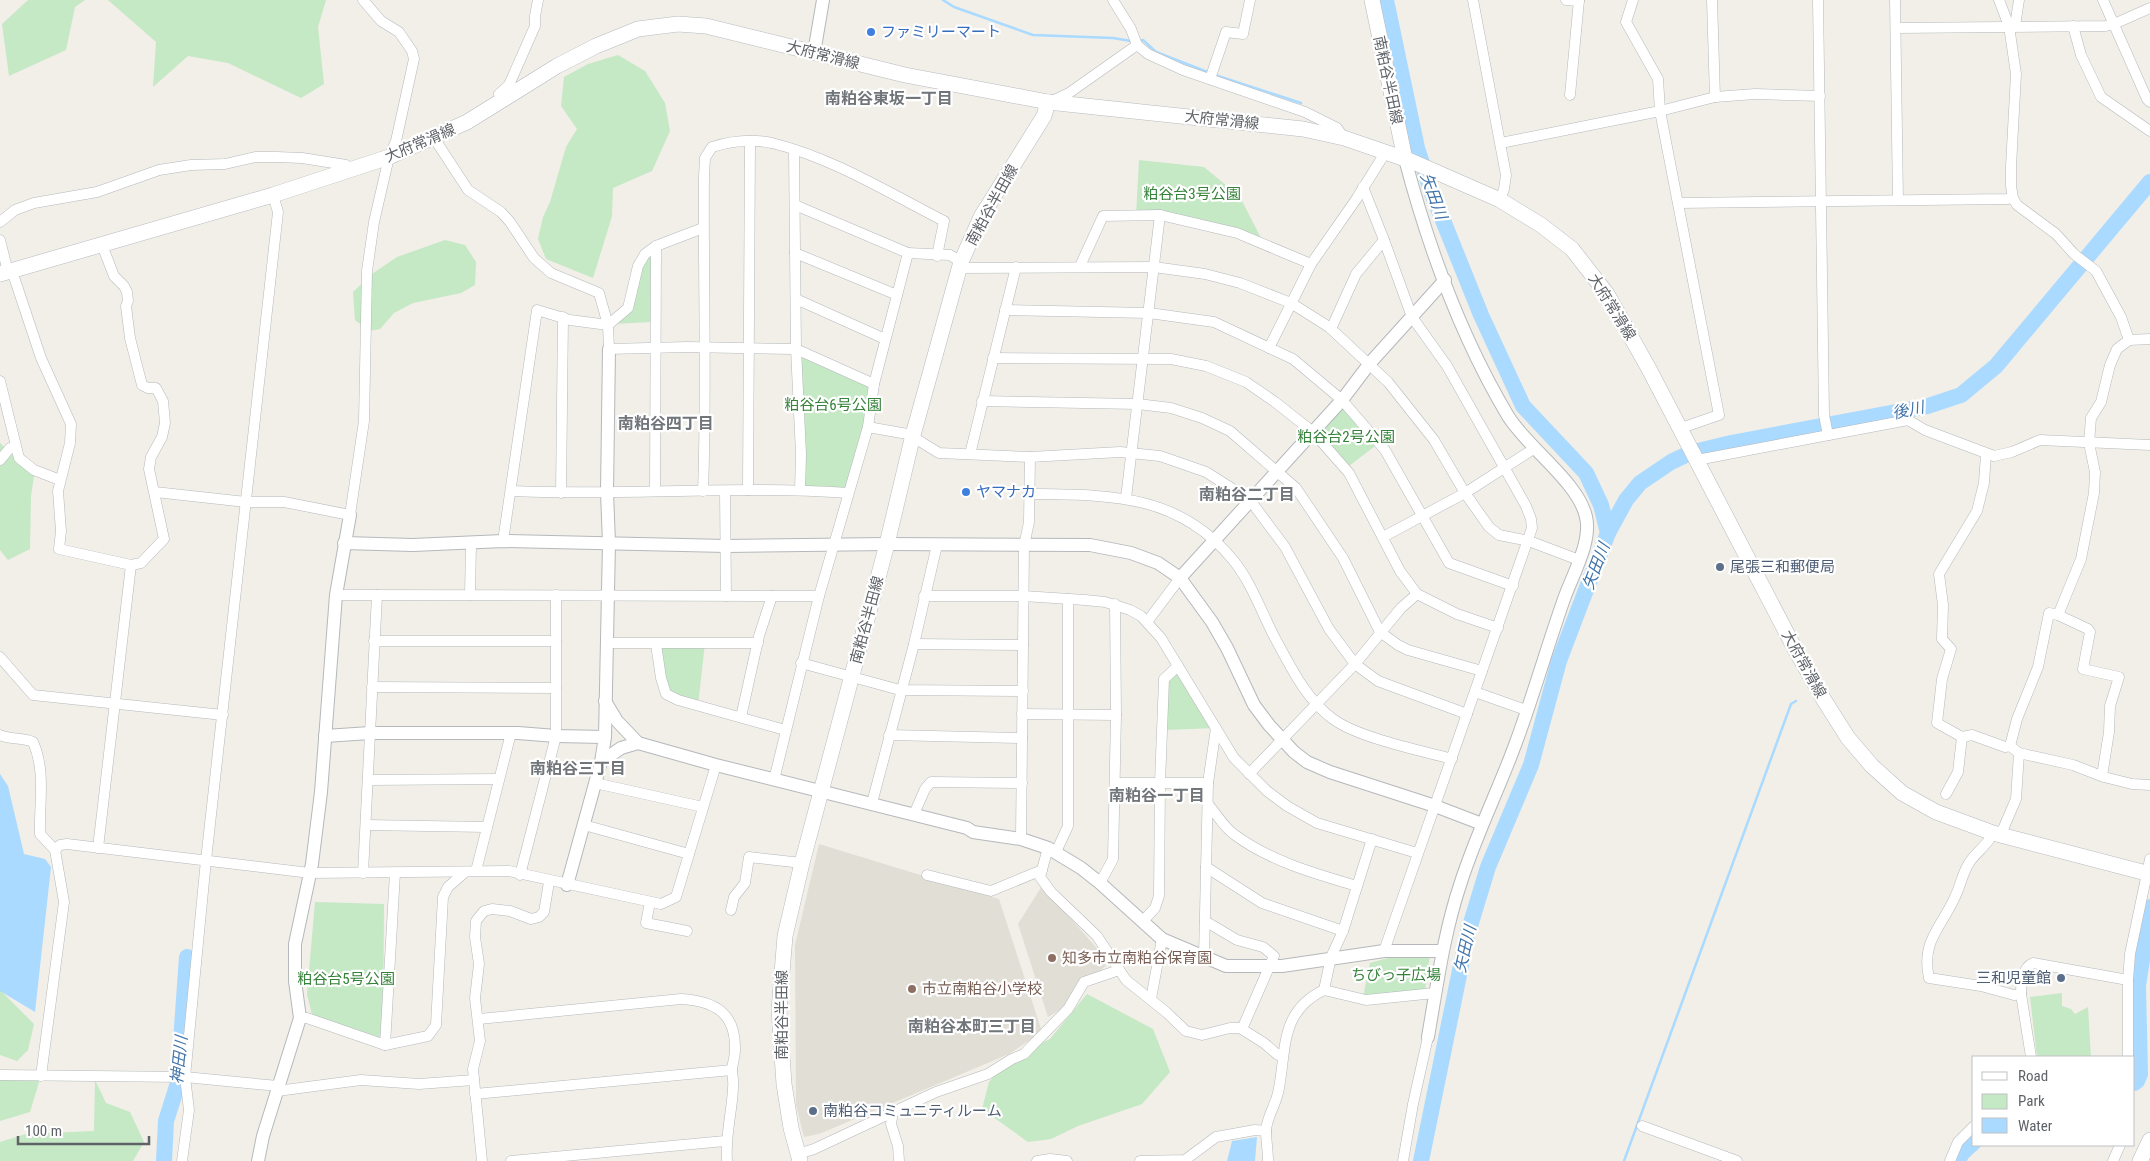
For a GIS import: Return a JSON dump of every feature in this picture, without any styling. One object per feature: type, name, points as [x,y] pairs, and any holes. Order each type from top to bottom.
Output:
[{"type":"main road","name":"南粕谷半田線","points":[[1372,0],[1408,160]]},
{"type":"main road","name":"大府常滑線","points":[[6,273],[273,195],[389,157],[467,122],[558,66],[596,46],[638,29],[678,24],[706,26],[905,75],[1048,102],[1303,128],[1344,138],[1408,160],[1500,200],[1542,224],[1572,250],[1607,294],[1682,428],[1795,649],[1848,738],[1872,766],[1902,793],[1936,812],[1997,833],[2149,869]]},
{"type":"main road","name":"南粕谷半田線","points":[[799,1158],[789,1120],[784,1084],[779,1010],[786,936],[802,863],[888,544],[913,436],[960,265],[981,217],[1044,116],[1048,102]]},
{"type":"main road","points":[[2140,1161],[2150,1140]]},
{"type":"street","points":[[258,1161],[300,1018],[295,981],[295,944],[310,873],[326,736],[336,595],[364,421],[367,271],[374,222],[389,157],[396,141],[414,59],[412,51],[399,32],[381,21],[363,0]]},
{"type":"street","points":[[502,100],[499,94],[509,85],[535,26],[538,0]]},
{"type":"street","points":[[814,53],[823,0]]},
{"type":"street","points":[[1113,0],[1132,29],[1137,45],[1160,60],[1305,112],[1337,128],[1344,138]]},
{"type":"street","points":[[1210,79],[1226,32],[1243,34],[1250,0]]},
{"type":"street","points":[[1473,0],[1506,174],[1500,200]]},
{"type":"street","points":[[1566,0],[1579,1],[1570,95]]},
{"type":"street","points":[[1633,0],[1626,22],[1658,78],[1660,111],[1719,415],[1682,428]]},
{"type":"street","points":[[1712,0],[1715,97]]},
{"type":"street","points":[[1818,0],[1824,416],[1828,435]]},
{"type":"street","points":[[1895,0],[1898,200]]},
{"type":"street","points":[[1895,15],[1899,11],[1902,0]]},
{"type":"street","points":[[1999,0],[2012,26]]},
{"type":"street","points":[[2018,0],[2012,26],[2016,74],[2010,186],[2017,205],[2056,234],[2074,254],[2096,271],[2119,312],[2130,340]]},
{"type":"street","points":[[2103,0],[2150,102]]},
{"type":"street","points":[[1896,28],[2114,24],[2150,8]]},
{"type":"street","points":[[2073,26],[2081,54],[2101,97],[2150,132]]},
{"type":"street","points":[[1048,102],[1068,92],[1137,45]]},
{"type":"street","points":[[1501,143],[1660,111],[1715,97],[1755,94],[1820,96]]},
{"type":"street","points":[[1303,128],[1307,121],[1305,112]]},
{"type":"street","points":[[434,138],[468,190],[501,212],[513,225],[534,258],[551,273],[599,294],[608,325],[607,492],[609,543],[604,737],[601,762],[568,886]]},
{"type":"street","points":[[703,491],[706,412],[703,228],[705,158],[712,147],[750,141],[772,143],[828,162],[944,221],[937,256]]},
{"type":"street","points":[[748,490],[750,141]]},
{"type":"street","points":[[794,151],[796,349],[801,454],[800,490]]},
{"type":"street","points":[[1269,348],[1311,264],[1385,153]]},
{"type":"street","points":[[0,222],[15,210],[34,203],[97,192],[158,170],[191,165],[225,164],[255,157],[277,157],[302,158],[346,165],[351,171]]},
{"type":"street","points":[[1404,1161],[1413,1104],[1436,993],[1442,951],[1459,886],[1482,824],[1507,766],[1579,560],[1588,526],[1586,515],[1579,501],[1559,473],[1509,417],[1464,328],[1421,216],[1408,160]]},
{"type":"street","points":[[1363,187],[1412,317],[1447,366],[1504,468],[1531,520],[1532,528],[1384,951]]},
{"type":"street","points":[[182,1161],[189,1110],[185,1078],[206,860],[278,212],[273,195]]},
{"type":"street","points":[[1679,203],[2014,198]]},
{"type":"street","points":[[795,205],[908,253],[937,256],[950,255],[960,265],[1016,267],[1154,266],[1205,274],[1240,283],[1291,303],[1331,329],[1388,382],[1434,440],[1465,493],[1489,527],[1499,535],[1529,541],[1579,560]]},
{"type":"street","points":[[1080,266],[1103,216],[1160,215],[1237,233],[1311,264]]},
{"type":"street","points":[[1126,498],[1160,215]]},
{"type":"street","points":[[504,541],[537,310],[570,320],[608,325],[628,308],[638,266],[645,254],[656,246],[703,228]]},
{"type":"street","points":[[0,240],[6,273],[71,424],[70,443],[60,480],[58,501],[61,531],[59,549],[131,565],[141,563],[164,539],[149,469],[151,456],[162,437],[166,411],[161,394],[156,388],[148,388],[142,385],[130,338],[126,292],[124,286],[114,276],[102,245]]},
{"type":"street","points":[[1331,329],[1356,274],[1384,240]]},
{"type":"street","points":[[655,491],[656,246]]},
{"type":"street","points":[[795,253],[897,294]]},
{"type":"street","points":[[774,780],[819,596],[868,427],[874,384],[908,253]]},
{"type":"street","points":[[970,454],[1016,267]]},
{"type":"street","points":[[1147,622],[1164,602],[1180,578],[1342,400],[1370,364],[1445,280]]},
{"type":"street","points":[[796,299],[885,339]]},
{"type":"street","points":[[1005,310],[1149,313],[1214,322],[1293,359],[1342,400],[1385,450],[1449,563],[1513,586]]},
{"type":"street","points":[[561,493],[563,317]]},
{"type":"street","points":[[2058,615],[2081,559],[2094,493],[2095,472],[2088,443],[2091,418],[2101,402],[2110,365],[2118,349],[2130,340],[2150,340]]},
{"type":"street","points":[[609,348],[796,349],[874,384]]},
{"type":"street","points":[[993,358],[1171,359],[1201,365],[1240,380],[1275,402],[1313,432],[1348,473],[1400,571],[1417,594],[1457,614],[1498,628]]},
{"type":"street","points":[[0,381],[19,458],[34,470],[60,480]]},
{"type":"street","points":[[982,401],[1138,404],[1171,408],[1202,418],[1230,431],[1296,488],[1344,558],[1380,632],[1408,650],[1482,671]]},
{"type":"street","points":[[1697,460],[1908,420],[1925,430],[1994,456],[2012,452],[2040,440],[2150,444]]},
{"type":"street","points":[[868,427],[913,436],[939,453],[1030,457],[1132,453],[1160,456],[1206,472],[1250,500],[1285,547],[1330,629],[1355,664],[1378,681],[1467,714]]},
{"type":"street","points":[[0,460],[10,448],[15,448]]},
{"type":"street","points":[[1383,537],[1465,493],[1535,448]]},
{"type":"street","points":[[1986,454],[1984,483],[1977,511],[1939,574],[1943,604],[1942,640],[1951,648],[1942,679],[1937,723],[1962,737],[1972,735],[2005,747],[2010,746],[2019,753],[2057,761],[2132,784],[2150,786]]},
{"type":"street","points":[[1022,839],[1024,546],[1029,522],[1030,457]]},
{"type":"street","points":[[725,490],[726,596]]},
{"type":"street","points":[[511,491],[561,493],[800,490],[848,493]]},
{"type":"street","points":[[155,492],[246,502],[284,502],[350,515]]},
{"type":"street","points":[[1030,494],[1126,498],[1159,506],[1193,524],[1215,541],[1234,561],[1301,686],[1316,704],[1334,720],[1354,730],[1452,759]]},
{"type":"street","points":[[344,543],[413,545],[504,541],[726,546],[888,544],[1090,545],[1131,553],[1158,564],[1180,578],[1212,622],[1254,704],[1281,740],[1294,752],[1307,762],[1330,772],[1435,806],[1482,824]]},
{"type":"street","points":[[470,595],[471,543]]},
{"type":"street","points":[[872,803],[888,735],[914,644],[937,545]]},
{"type":"street","points":[[98,848],[131,565]]},
{"type":"street","points":[[1249,774],[1355,664],[1401,608],[1417,594]]},
{"type":"street","points":[[336,595],[819,596]]},
{"type":"street","points":[[363,873],[377,595]]},
{"type":"street","points":[[520,875],[556,736],[556,595]]},
{"type":"street","points":[[740,716],[772,596]]},
{"type":"street","points":[[924,596],[1023,596],[1068,599],[1115,604],[1136,613],[1161,638],[1234,758],[1249,774],[1281,801],[1317,823],[1418,853]]},
{"type":"street","points":[[1068,599],[1068,826],[1052,850],[1040,877],[1051,892],[1097,936],[1126,980],[1151,999],[1186,1031],[1202,1035],[1230,1028],[1242,1029],[1282,1056]]},
{"type":"street","points":[[1100,883],[1113,859],[1116,715],[1115,604]]},
{"type":"street","points":[[2010,746],[2017,719],[2038,667],[2049,613],[2058,615],[2089,631],[2083,669],[2119,677],[2110,706],[2109,732],[2102,776]]},
{"type":"street","points":[[374,641],[556,641]]},
{"type":"street","points":[[607,643],[758,643]]},
{"type":"street","points":[[656,644],[661,678],[666,694],[678,700],[785,730]]},
{"type":"street","points":[[914,644],[1023,645]]},
{"type":"street","points":[[0,657],[33,695],[223,715]]},
{"type":"street","points":[[802,663],[900,690],[1023,691]]},
{"type":"street","points":[[1143,921],[1155,908],[1159,896],[1160,784],[1164,679],[1178,666]]},
{"type":"street","points":[[372,687],[556,688]]},
{"type":"street","points":[[1475,692],[1526,710]]},
{"type":"street","points":[[605,701],[617,722],[638,743],[774,780],[914,814],[973,832],[1022,839],[1052,850],[1100,883],[1162,939],[1226,966],[1271,966],[1384,951],[1442,951]]},
{"type":"street","points":[[1022,714],[1116,715]]},
{"type":"street","points":[[1204,957],[1208,782],[1216,728]]},
{"type":"street","points":[[326,736],[370,733],[511,733],[604,737]]},
{"type":"street","points":[[476,871],[511,733]]},
{"type":"street","points":[[0,735],[6,738],[23,738],[33,742],[41,763],[40,834],[55,850],[64,902],[41,1076]]},
{"type":"street","points":[[888,735],[1022,738]]},
{"type":"street","points":[[1946,794],[1958,772],[1962,737]]},
{"type":"street","points":[[601,762],[621,748],[638,743]]},
{"type":"street","points":[[2019,753],[2016,799],[1997,833],[1970,862],[1954,899],[1932,935],[1928,947],[1926,967],[1929,978],[1934,980],[1981,986],[2014,995],[2022,994]]},
{"type":"street","points":[[55,850],[60,845],[66,844],[310,873],[464,873],[509,871],[549,882],[661,904],[676,897],[716,765]]},
{"type":"street","points":[[368,780],[499,779]]},
{"type":"street","points":[[914,814],[925,789],[931,782],[1022,783]]},
{"type":"street","points":[[1115,783],[1208,782]]},
{"type":"street","points":[[595,783],[703,807]]},
{"type":"street","points":[[1207,803],[1233,834],[1260,851],[1312,872],[1357,886]]},
{"type":"street","points":[[366,825],[487,826]]},
{"type":"street","points":[[584,825],[689,854]]},
{"type":"street","points":[[1324,990],[1331,957],[1343,931],[1372,839]]},
{"type":"street","points":[[731,910],[734,897],[745,883],[749,857],[802,863]]},
{"type":"street","points":[[1206,867],[1262,903],[1343,931]]},
{"type":"street","points":[[2128,1056],[2130,954],[2149,869]]},
{"type":"street","points":[[928,875],[990,890],[1042,870]]},
{"type":"street","points":[[385,1045],[395,873]]},
{"type":"street","points":[[300,1018],[307,1018],[385,1045],[422,1039],[433,1031],[437,1014],[443,897],[448,887],[464,873]]},
{"type":"street","points":[[482,1161],[473,1069],[480,1041],[475,998],[479,964],[475,937],[476,921],[484,912],[492,910],[510,911],[531,918],[539,916],[544,912],[549,882]]},
{"type":"street","points":[[650,902],[646,924],[687,931]]},
{"type":"street","points":[[1205,921],[1237,940],[1263,947],[1274,956],[1242,1029]]},
{"type":"street","points":[[1151,999],[1162,939]]},
{"type":"street","points":[[2031,1056],[2022,983],[2026,969],[2033,963],[2128,980]]},
{"type":"street","points":[[799,1158],[893,1111],[943,1089],[988,1074],[1024,1054],[1068,1009],[1084,982],[1118,970]]},
{"type":"street","points":[[1261,1161],[1262,1140],[1278,1094],[1282,1056],[1287,1033],[1297,1012],[1307,999],[1324,990],[1366,1000],[1436,993]]},
{"type":"street","points":[[478,1019],[681,999],[700,1000],[717,1008],[730,1022],[736,1051],[732,1070],[733,1088],[725,1141],[726,1161]]},
{"type":"street","points":[[476,1094],[732,1070]]},
{"type":"street","points":[[0,1075],[185,1078],[278,1088],[361,1080],[419,1084],[474,1080]]},
{"type":"street","points":[[893,1111],[891,1124],[898,1146],[899,1161]]},
{"type":"street","points":[[1642,1126],[1737,1161]]},
{"type":"street","points":[[1950,1161],[1958,1142],[1972,1128]]},
{"type":"street","points":[[1140,1161],[1185,1160],[1216,1137],[1255,1130],[1266,1132]]},
{"type":"street","points":[[1266,1132],[1268,1161]]},
{"type":"street","points":[[511,1161],[725,1141]]},
{"type":"street","points":[[2113,1161],[2120,1146]]},
{"type":"street","points":[[1037,1161],[1050,1159],[1067,1161]]},
{"type":"shaded area","name":"市立南粕谷小学校","points":[[819,844],[999,899],[1042,1032],[1009,1054],[819,1134],[804,1137],[796,1105],[795,945]]},
{"type":"shaded area","points":[[1042,886],[1109,962],[1067,1006],[1048,1017],[1018,924]]},
{"type":"green space","points":[[28,0],[85,0],[75,7],[66,50],[9,76],[2,24]]},
{"type":"green space","points":[[108,0],[326,0],[318,27],[324,84],[301,98],[228,63],[188,56],[153,87],[156,42]]},
{"type":"green space","points":[[618,55],[645,71],[665,103],[670,131],[652,171],[613,188],[612,216],[593,278],[546,259],[538,239],[543,217],[550,202],[566,147],[577,129],[561,106],[564,77],[588,64]]},
{"type":"green space","name":"粕谷台3号公園","points":[[1139,160],[1204,167],[1240,197],[1263,242],[1237,233],[1136,215]]},
{"type":"green space","points":[[445,240],[465,245],[476,262],[475,285],[461,293],[413,303],[394,313],[380,329],[369,331],[355,320],[353,292],[372,274],[397,257]]},
{"type":"green space","points":[[652,257],[651,322],[613,324],[620,319],[641,269],[648,258]]},
{"type":"green space","name":"粕谷台6号公園","points":[[796,349],[874,384],[848,493],[800,490]]},
{"type":"green space","name":"粕谷台2号公園","points":[[1342,400],[1379,443],[1345,469],[1313,432]]},
{"type":"green space","points":[[0,443],[34,476],[31,496],[30,549],[8,560],[0,550]]},
{"type":"green space","points":[[705,643],[698,705],[666,694],[656,644]]},
{"type":"green space","points":[[1178,666],[1216,728],[1163,730],[1164,679]]},
{"type":"green space","name":"粕谷台5号公園","points":[[315,902],[384,904],[383,1034],[379,1040],[312,1015],[307,994]]},
{"type":"green space","name":"ちびっ子広場","points":[[1430,955],[1425,990],[1363,997],[1370,963],[1388,958]]},
{"type":"green space","points":[[0,990],[34,1024],[28,1050],[17,1061],[0,1055]]},
{"type":"green space","points":[[2062,993],[2062,1006],[2071,1009],[2075,1014],[2088,1007],[2091,1056],[2037,1056],[2030,997]]},
{"type":"green space","points":[[1087,994],[1153,1029],[1170,1072],[1142,1104],[1078,1126],[1051,1139],[1028,1142],[982,1109],[989,1082],[1010,1058],[1050,1039]]},
{"type":"green space","points":[[0,1078],[40,1079],[30,1112],[0,1121]]},
{"type":"green space","points":[[95,1080],[106,1103],[130,1112],[144,1142],[133,1161],[0,1161],[0,1142],[26,1134],[94,1131]]},
{"type":"water","points":[[0,774],[8,786],[24,854],[45,859],[51,867],[35,1012],[0,991]]},
{"type":"water","points":[[1257,1137],[1255,1161],[1227,1161],[1232,1141]]},
{"type":"waterway","points":[[943,0],[954,7],[1033,35],[1113,38],[1131,41]]},
{"type":"waterway","name":"矢田川","points":[[1386,0],[1417,148],[1432,193],[1481,315],[1523,406],[1586,473],[1601,505],[1608,533]]},
{"type":"waterway","points":[[1139,41],[1143,40],[1156,52],[1210,73]]},
{"type":"waterway","points":[[1215,75],[1301,103]]},
{"type":"waterway","name":"後川","points":[[1421,1161],[1467,936],[1488,867],[1531,765],[1559,661],[1608,533],[1626,500],[1640,483],[1671,462],[1690,453],[1731,443],[1928,406],[1961,395],[1996,366],[2150,182]]},
{"type":"waterway","points":[[1624,1161],[1791,704],[1796,701]]},
{"type":"waterway","points":[[2135,1082],[2140,1074],[2138,986],[2150,907]]},
{"type":"waterway","name":"神田川","points":[[164,1161],[166,1121],[178,1083],[187,957]]},
{"type":"waterway","points":[[1958,1161],[1962,1153],[1972,1144]]},
{"type":"place","name":"ファミリーマート","points":[[871,32]]},
{"type":"place","name":"ヤマナカ","points":[[966,492]]},
{"type":"place","name":"尾張三和郵便局","points":[[1720,567]]},
{"type":"place","name":"知多市立南粕谷保育園","points":[[1052,958]]},
{"type":"place","name":"三和児童館","points":[[2061,978]]},
{"type":"place","name":"市立南粕谷小学校","points":[[912,989]]},
{"type":"place","name":"南粕谷コミュニティルーム","points":[[813,1111]]},
{"type":"district","name":"南粕谷東坂一丁目","points":[[889,98]]},
{"type":"district","name":"南粕谷四丁目","points":[[666,423]]},
{"type":"district","name":"南粕谷二丁目","points":[[1247,494]]},
{"type":"district","name":"南粕谷三丁目","points":[[578,768]]},
{"type":"district","name":"南粕谷一丁目","points":[[1157,795]]},
{"type":"district","name":"南粕谷本町三丁目","points":[[972,1026]]}]
